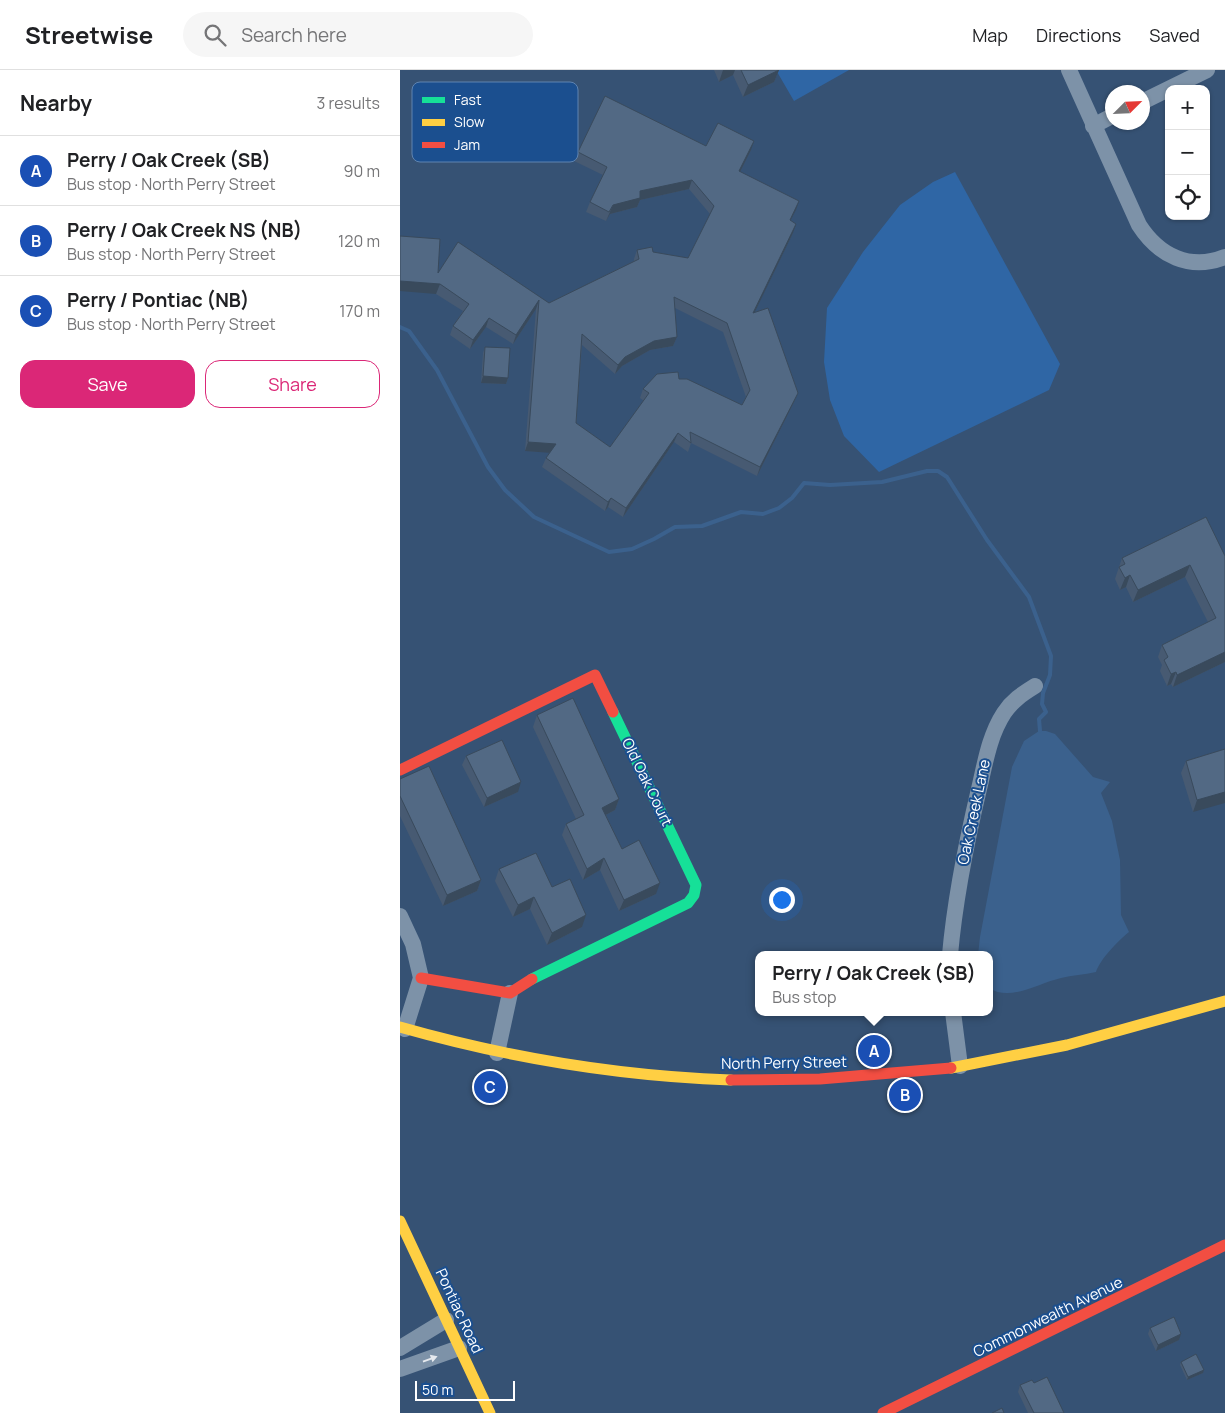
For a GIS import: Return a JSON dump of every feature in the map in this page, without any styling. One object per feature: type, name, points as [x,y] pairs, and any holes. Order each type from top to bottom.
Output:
[{"type":"street","points":[[1069,70],[1139,225],[1150,241],[1162,251],[1177,259],[1196,263],[1210,262],[1225,257]]},
{"type":"street","points":[[1150,98],[1207,70]]},
{"type":"street","points":[[1093,126],[1105,120]]},
{"type":"street","name":"Old Oak Court","points":[[400,770],[595,675],[650,784],[696,884],[694,895],[688,903],[526,982],[510,993]]},
{"type":"street","name":"Oak Creek Lane","points":[[951,951],[965,849],[989,746],[1003,715],[1014,700],[1035,686]]},
{"type":"street","points":[[400,916],[413,944],[421,978],[403,1028]]},
{"type":"street","points":[[421,978],[510,993],[497,1053]]},
{"type":"street","name":"North Perry Street","points":[[403,1028],[497,1053],[618,1072],[728,1080],[829,1079],[960,1066],[1073,1044],[1225,1000]]},
{"type":"street","points":[[954,1016],[960,1066]]},
{"type":"street","name":"Pontiac Road","points":[[400,1221],[490,1413]]},
{"type":"street","name":"Commonwealth Avenue","points":[[884,1413],[1225,1246]]},
{"type":"street","points":[[400,1348],[446,1320]]},
{"type":"street","points":[[400,1369],[459,1348]]},
{"type":"shaded area","points":[[776,70],[849,70],[794,101]]},
{"type":"shaded area","points":[[955,172],[1060,364],[1049,390],[879,472],[844,436],[830,400],[824,362],[827,308],[863,252],[900,205],[933,182]]},
{"type":"shaded area","points":[[1039,731],[1055,734],[1093,777],[1110,782],[1101,793],[1112,821],[1120,860],[1121,915],[1129,932],[1115,945],[1096,972],[1052,980],[1025,990],[1006,993],[993,990],[993,951],[978,951],[1012,767],[1024,741]]},
{"type":"building","points":[[741,70],[779,70],[748,85]]},
{"type":"building","points":[[605,96],[706,146],[718,123],[754,141],[739,171],[799,201],[790,220],[796,224],[753,313],[768,308],[798,393],[760,467],[690,432],[691,443],[678,433],[626,508],[611,498],[608,502],[546,458],[556,444],[528,442],[539,300],[516,335],[489,318],[473,340],[453,326],[469,304],[440,284],[400,281],[400,236],[440,239],[438,273],[458,242],[549,303],[639,259],[637,250],[652,247],[653,252],[688,258],[714,206],[692,180],[640,191],[640,198],[613,205],[609,212],[590,202],[607,167],[578,152]],"holes":[[[674,297],[727,323],[750,390],[742,405],[687,379],[679,379],[678,372],[657,374],[643,389],[649,393],[610,447],[576,423],[582,334],[618,365],[625,357],[654,341],[677,337]]]},
{"type":"building","points":[[485,347],[510,348],[508,378],[483,376]]},
{"type":"building","points":[[1206,517],[1225,556],[1225,652],[1177,675],[1176,672],[1171,674],[1164,660],[1168,657],[1162,645],[1216,618],[1190,565],[1138,590],[1130,575],[1125,578],[1119,567],[1125,564],[1122,558]]},
{"type":"building","points":[[573,698],[619,799],[602,808],[622,849],[639,840],[660,883],[624,900],[604,858],[587,869],[566,824],[584,815],[537,715]]},
{"type":"building","points":[[502,740],[521,782],[487,798],[466,756]]},
{"type":"building","points":[[1225,749],[1225,792],[1197,800],[1186,761]]},
{"type":"building","points":[[429,766],[481,880],[447,895],[400,796],[400,779]]},
{"type":"building","points":[[536,853],[552,887],[570,879],[586,915],[552,933],[534,897],[518,905],[499,869]]},
{"type":"building","points":[[1174,1317],[1181,1334],[1158,1345],[1150,1328]]},
{"type":"building","points":[[1196,1354],[1204,1370],[1188,1377],[1181,1362]]},
{"type":"building","points":[[1047,1377],[1064,1413],[1034,1413],[1020,1385],[1032,1380],[1034,1383]]},
{"type":"building","points":[[1002,1408],[1004,1413],[992,1413]]},
{"type":"waterway","points":[[400,327],[409,331],[437,370],[488,467],[505,490],[534,517],[609,552],[632,549],[675,527],[702,526],[741,512],[763,514],[779,508],[792,498],[804,483],[830,485],[882,482],[927,471],[938,471],[947,477],[987,540],[1029,597],[1051,656],[1050,675],[1043,693],[1042,704],[1046,712],[1039,719],[1040,731]]},
{"type":"traffic: fast","points":[[532,979],[688,903],[694,895],[696,885],[613,712]]},
{"type":"traffic: slow","points":[[951,1068],[1067,1045],[1225,1001]]},
{"type":"traffic: slow","points":[[400,1027],[482,1048],[564,1064],[605,1070],[731,1080]]},
{"type":"traffic: slow","points":[[400,1221],[490,1413]]},
{"type":"traffic: jam","points":[[400,770],[595,675],[613,712]]},
{"type":"traffic: jam","points":[[421,978],[510,993],[532,979]]},
{"type":"traffic: jam","points":[[731,1080],[820,1079],[951,1068]]},
{"type":"traffic: jam","points":[[883,1413],[1225,1245]]},
{"type":"place","name":"Perry / Oak Creek (SB)","points":[[874,1051]]},
{"type":"place","name":"Perry / Pontiac (NB)","points":[[490,1087]]},
{"type":"place","name":"Perry / Oak Creek NS (NB)","points":[[905,1095]]}]
